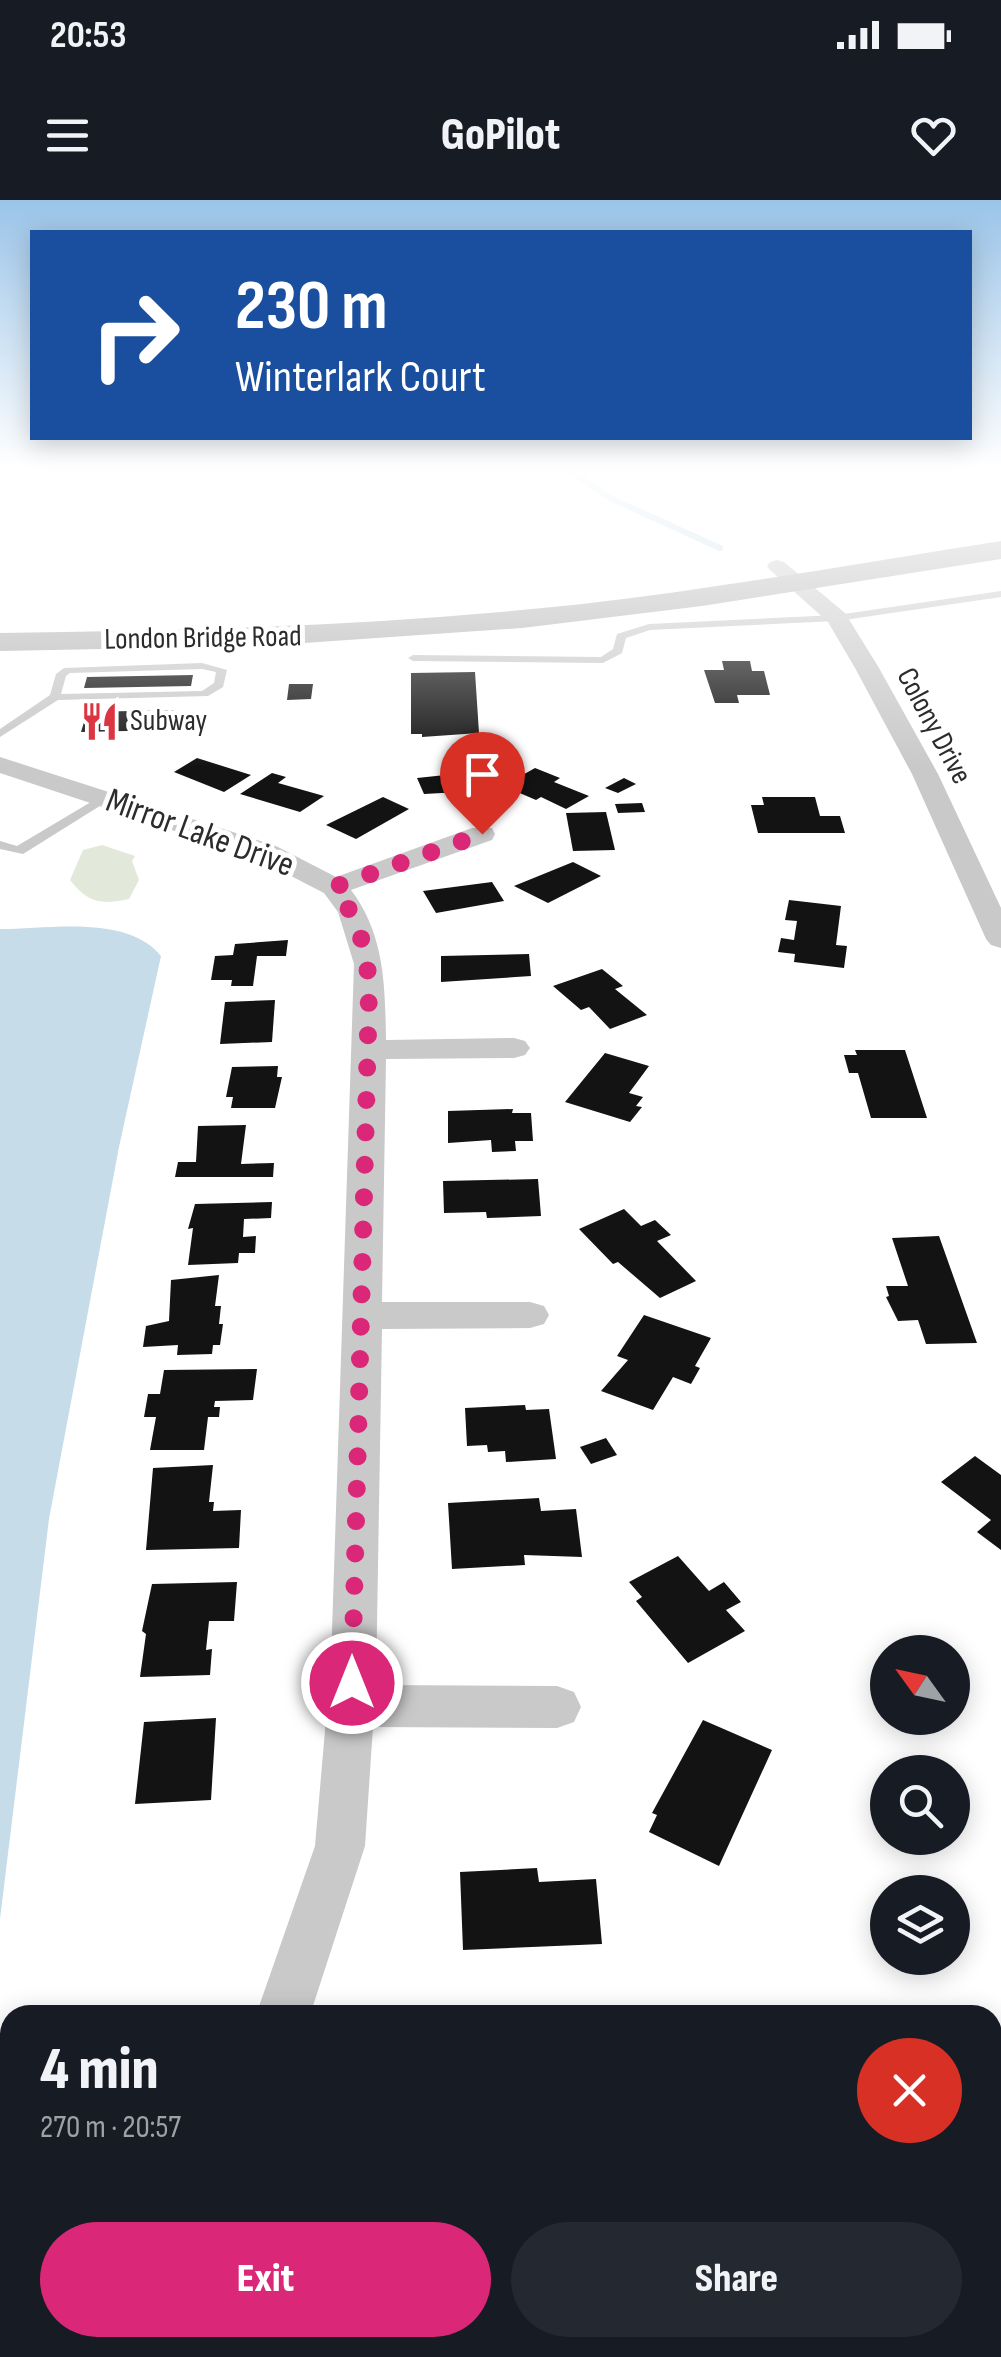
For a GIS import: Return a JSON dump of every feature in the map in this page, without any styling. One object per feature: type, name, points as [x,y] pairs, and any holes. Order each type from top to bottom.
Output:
[{"type":"main road","name":"London Bridge Road","points":[[0,642],[142,674],[272,638],[508,621],[824,566]]},
{"type":"main road","name":"London Bridge Road","points":[[0,624],[386,614],[855,566]]},
{"type":"street","name":"Colony Drive","points":[[786,573],[837,618],[925,774],[1001,939]]},
{"type":"street","name":"Mirror Lake Drive","points":[[0,764],[266,852],[334,887],[352,910],[368,964],[364,1316],[351,1706],[340,1846],[286,2005]]},
{"type":"street","points":[[334,887],[482,834]]},
{"type":"street","points":[[370,1050],[514,1048]]},
{"type":"street","points":[[364,1316],[530,1314]]},
{"type":"street","points":[[351,1706],[557,1708]]},
{"type":"lane","points":[[413,658],[603,660],[618,651],[620,636],[649,627],[837,618],[1001,594]]},
{"type":"lane","points":[[0,734],[55,698],[142,674],[202,666],[222,670],[219,685],[204,694],[142,674],[68,670],[61,674],[55,698]]},
{"type":"lane","points":[[0,845],[18,851],[105,799]]},
{"type":"green space","points":[[102,845],[135,856],[132,861],[139,880],[129,899],[96,900],[83,894],[70,880],[83,850]]},
{"type":"water","points":[[0,929],[108,929],[147,943],[161,956],[119,1147],[49,1519],[0,1919]]},
{"type":"building","points":[[722,661],[750,661],[752,671],[764,671],[770,695],[737,695],[739,703],[715,703],[704,670],[724,670]]},
{"type":"building","points":[[475,672],[479,733],[422,737],[411,734],[411,673]]},
{"type":"building","points":[[193,675],[191,686],[84,688],[87,677]]},
{"type":"building","points":[[289,684],[313,684],[311,699],[287,700]]},
{"type":"building","points":[[174,710],[170,730],[81,732],[87,712]]},
{"type":"building","points":[[197,758],[251,775],[224,792],[174,772]]},
{"type":"building","points":[[476,758],[483,769],[459,773],[452,761]]},
{"type":"building","points":[[535,768],[560,778],[554,782],[589,796],[566,809],[503,786]]},
{"type":"building","points":[[272,773],[286,777],[278,783],[324,796],[300,812],[240,794]]},
{"type":"building","points":[[470,775],[478,791],[424,794],[417,778]]},
{"type":"building","points":[[624,778],[636,784],[618,793],[605,788]]},
{"type":"building","points":[[383,797],[409,809],[356,839],[326,825]]},
{"type":"building","points":[[762,797],[815,797],[820,816],[840,816],[845,833],[758,833],[751,805],[764,805]]},
{"type":"building","points":[[642,803],[645,812],[618,813],[615,804]]},
{"type":"building","points":[[606,812],[615,850],[573,851],[566,813]]},
{"type":"building","points":[[573,862],[601,876],[548,903],[514,886]]},
{"type":"building","points":[[492,882],[504,901],[436,913],[423,891]]},
{"type":"building","points":[[789,900],[841,906],[836,945],[847,946],[844,968],[794,962],[795,954],[778,952],[781,938],[794,940],[797,921],[785,920]]},
{"type":"building","points":[[288,940],[286,956],[257,956],[253,986],[231,986],[232,980],[211,980],[215,956],[233,955],[235,944]]},
{"type":"building","points":[[529,954],[531,976],[441,982],[441,956]]},
{"type":"building","points":[[602,969],[623,986],[615,989],[647,1015],[610,1029],[589,1007],[581,1010],[553,986]]},
{"type":"building","points":[[275,1000],[272,1042],[220,1044],[225,1002]]},
{"type":"building","points":[[855,1050],[905,1050],[927,1118],[871,1118],[858,1073],[849,1073],[844,1055],[857,1055]]},
{"type":"building","points":[[605,1053],[649,1066],[629,1093],[643,1097],[636,1106],[642,1107],[630,1122],[565,1102]]},
{"type":"building","points":[[278,1066],[277,1077],[282,1077],[275,1108],[231,1108],[233,1097],[226,1097],[232,1067]]},
{"type":"building","points":[[513,1109],[512,1113],[531,1113],[533,1141],[515,1141],[516,1151],[492,1152],[491,1140],[448,1143],[448,1111]]},
{"type":"building","points":[[246,1125],[241,1164],[274,1163],[273,1177],[175,1177],[178,1162],[196,1162],[198,1126]]},
{"type":"building","points":[[538,1179],[541,1216],[487,1218],[486,1212],[444,1213],[443,1181]]},
{"type":"building","points":[[272,1202],[271,1218],[244,1219],[243,1237],[256,1236],[255,1253],[239,1253],[238,1263],[188,1265],[193,1228],[188,1229],[195,1204]]},
{"type":"building","points":[[624,1209],[641,1226],[655,1220],[671,1235],[657,1241],[696,1281],[660,1298],[618,1262],[613,1264],[579,1229]]},
{"type":"building","points":[[939,1236],[977,1343],[926,1344],[918,1320],[898,1321],[886,1297],[886,1286],[908,1286],[892,1238]]},
{"type":"building","points":[[219,1275],[215,1306],[221,1306],[219,1324],[223,1324],[220,1345],[213,1345],[212,1354],[177,1355],[178,1345],[143,1347],[146,1326],[169,1321],[171,1280]]},
{"type":"building","points":[[644,1315],[711,1338],[695,1366],[700,1368],[691,1384],[673,1377],[653,1410],[601,1391],[628,1360],[617,1356]]},
{"type":"building","points":[[257,1369],[253,1400],[215,1401],[214,1407],[220,1407],[219,1417],[208,1417],[204,1450],[150,1450],[156,1417],[144,1417],[148,1394],[160,1394],[164,1370]]},
{"type":"building","points":[[525,1405],[526,1410],[549,1409],[556,1459],[506,1462],[505,1451],[488,1452],[487,1445],[467,1446],[465,1408]]},
{"type":"building","points":[[606,1438],[617,1455],[591,1464],[580,1447]]},
{"type":"building","points":[[975,1456],[1001,1475],[1001,1550],[977,1532],[991,1520],[941,1482]]},
{"type":"building","points":[[213,1465],[209,1502],[214,1502],[213,1511],[241,1510],[239,1548],[146,1550],[153,1468]]},
{"type":"building","points":[[539,1498],[541,1511],[576,1509],[582,1557],[524,1555],[525,1565],[452,1569],[448,1503]]},
{"type":"building","points":[[678,1556],[709,1591],[724,1582],[741,1602],[726,1610],[745,1631],[688,1663],[636,1601],[642,1597],[629,1582]]},
{"type":"building","points":[[237,1582],[234,1621],[209,1621],[206,1650],[212,1649],[210,1675],[140,1677],[146,1634],[142,1631],[152,1584]]},
{"type":"building","points":[[216,1718],[211,1800],[135,1804],[144,1722]]},
{"type":"building","points":[[703,1720],[772,1750],[719,1866],[649,1832],[657,1815],[652,1813]]},
{"type":"building","points":[[537,1868],[539,1882],[596,1879],[602,1944],[463,1950],[460,1872]]},
{"type":"place","name":"Subway","points":[[100,721]]},
{"type":"route","points":[[352,1683],[369,992],[362,940],[352,910],[334,887],[482,834]]}]
